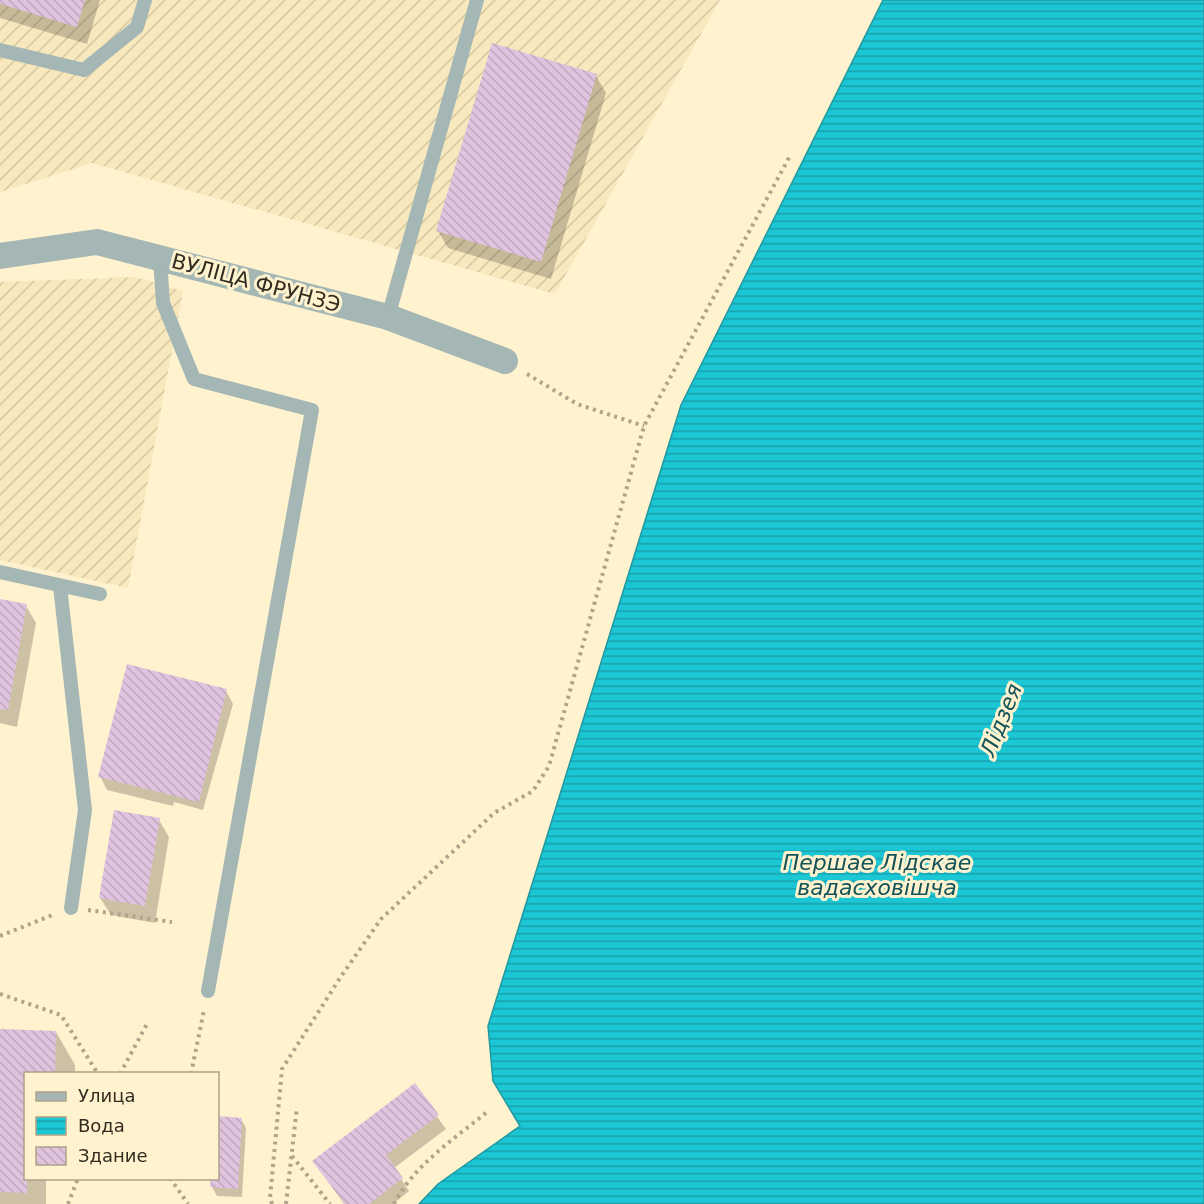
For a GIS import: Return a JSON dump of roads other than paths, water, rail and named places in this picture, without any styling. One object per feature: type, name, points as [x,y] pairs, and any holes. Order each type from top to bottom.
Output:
[{"type":"street","name":"ВУЛІЦА ФРУНЗЭ","points":[[0,256],[97,242],[388,317],[505,361]]},
{"type":"lane","points":[[0,50],[84,70],[137,27],[144,0]]},
{"type":"lane","points":[[388,317],[477,0]]},
{"type":"lane","points":[[160,259],[163,303],[194,380],[312,410],[208,991]]},
{"type":"lane","points":[[0,572],[100,594]]},
{"type":"lane","points":[[60,586],[85,810],[71,908]]},
{"type":"water","name":"Першае Лідскае вадасховішча","points":[[883,0],[1204,0],[1204,1204],[419,1204],[438,1184],[520,1126],[493,1081],[488,1026],[681,405]]},
{"type":"water label","name":"Лідзея","points":[[1001,720]]}]
